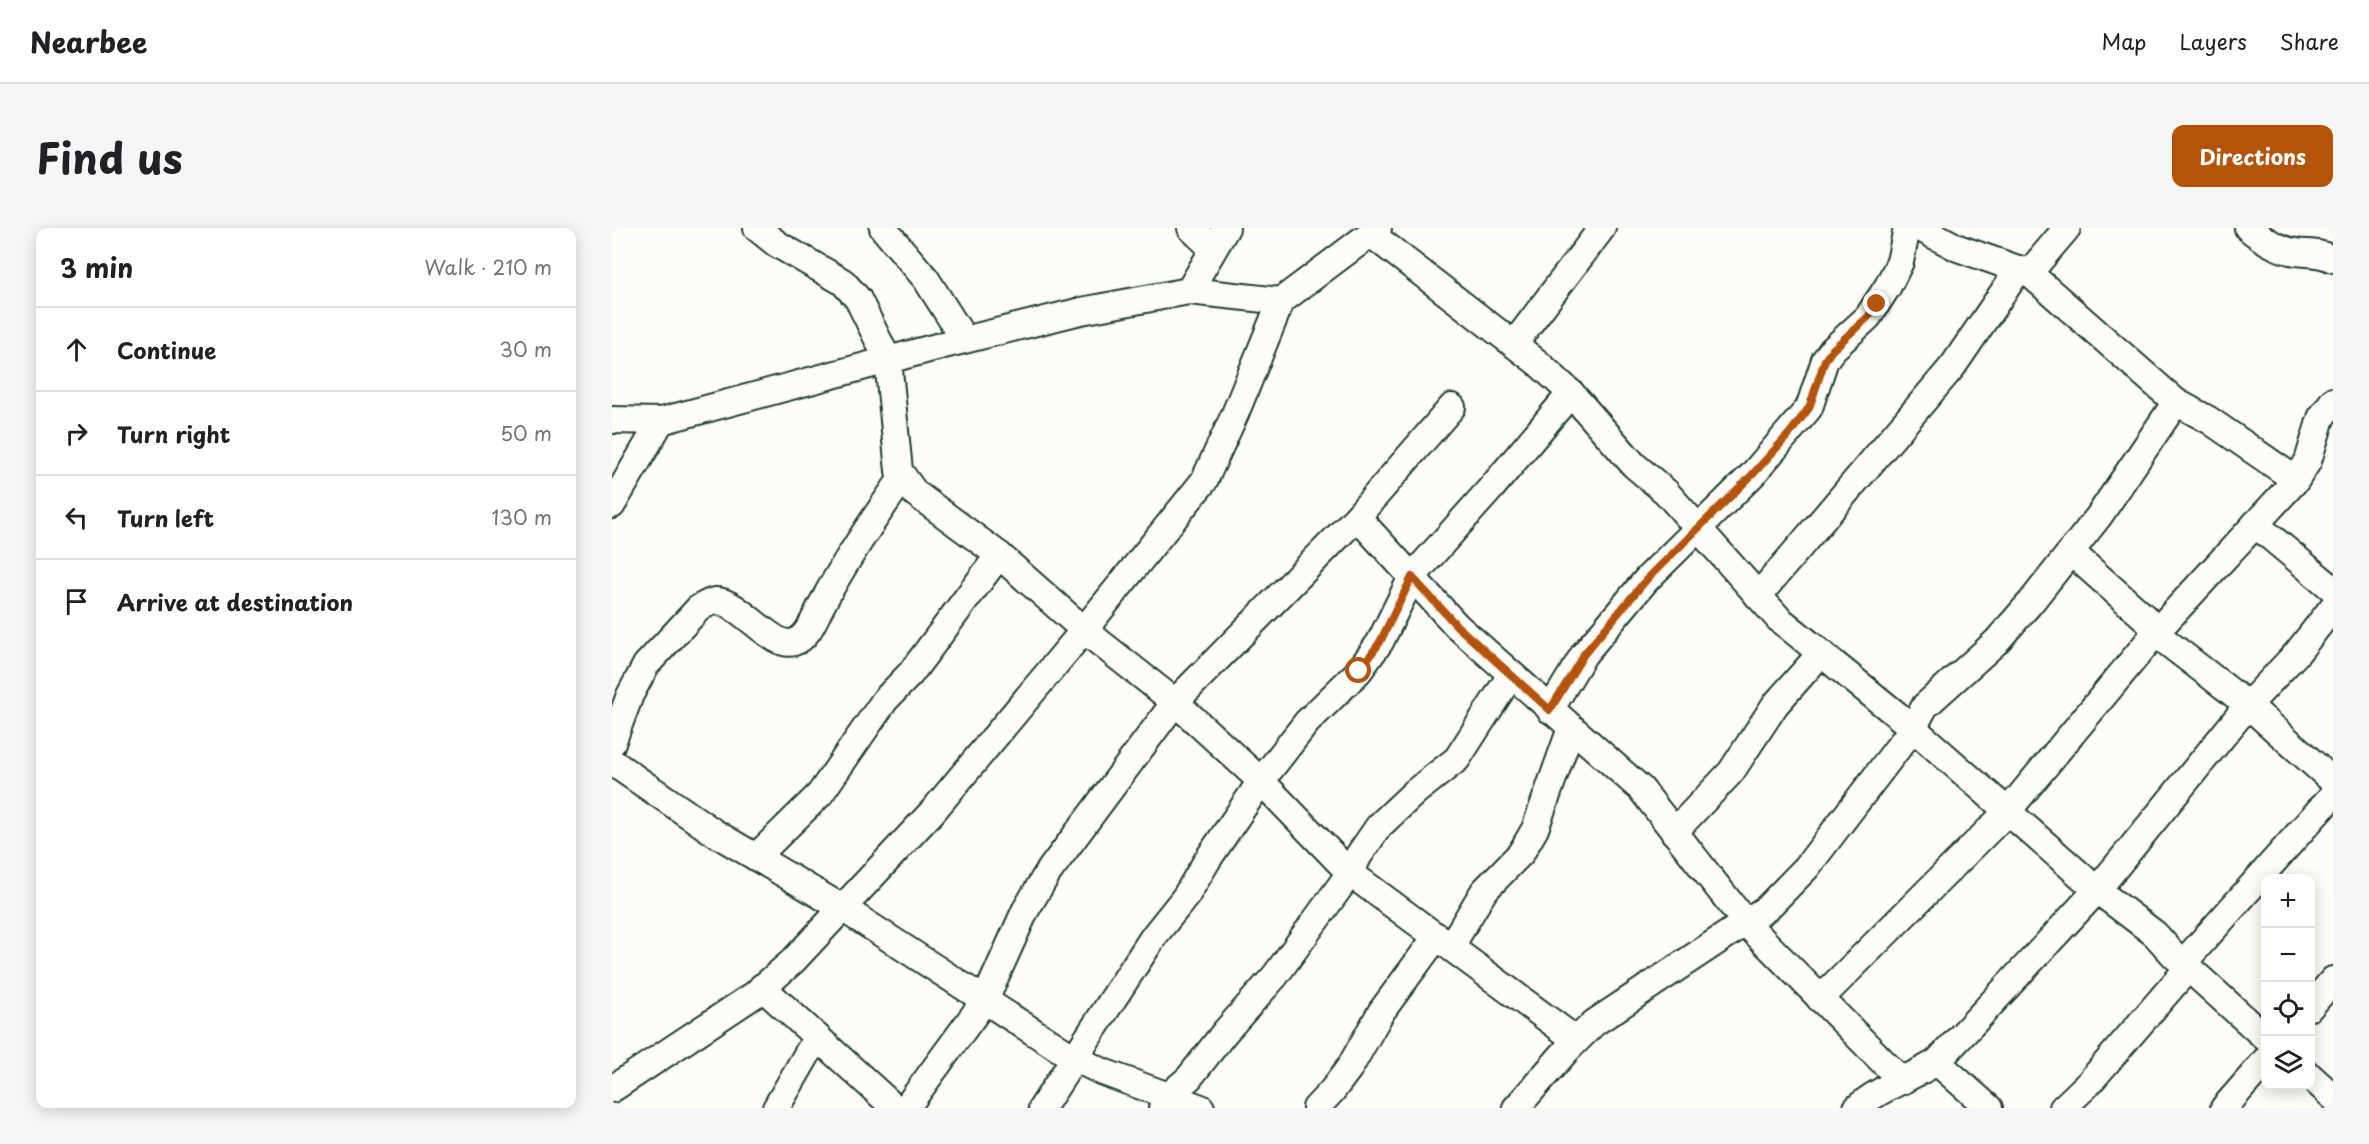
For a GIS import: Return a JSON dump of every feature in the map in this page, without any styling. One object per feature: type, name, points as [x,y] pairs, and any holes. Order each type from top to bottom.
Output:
[{"type":"street","points":[[757,228],[777,244],[843,282],[850,288],[868,316],[888,360],[899,471],[915,493],[999,555],[1084,630],[1175,702],[1261,781],[1350,873],[1576,1040]]},
{"type":"street","points":[[883,228],[926,279],[964,339]]},
{"type":"street","points":[[1189,291],[1219,239],[1191,228]]},
{"type":"street","points":[[1514,344],[1602,228]]},
{"type":"street","points":[[1550,710],[1584,654],[1647,579],[1753,474],[1809,408],[1825,360],[1832,350],[1868,317],[1888,286],[1900,262],[1907,228]]},
{"type":"street","points":[[1920,228],[1958,248],[2024,271],[2046,285],[2131,364],[2176,402],[2209,420],[2296,480]]},
{"type":"street","points":[[1758,596],[1953,366],[2024,271],[2067,228]]},
{"type":"street","points":[[2248,228],[2278,247],[2295,252],[2313,252],[2333,259]]},
{"type":"street","points":[[612,1089],[762,987],[793,961],[933,812],[1204,481],[1235,414],[1281,301],[1374,231],[1538,363],[1570,393],[1634,465],[1658,483],[1779,619],[1913,728],[2097,890],[2155,934],[2173,954],[2263,1036]]},
{"type":"street","points":[[612,420],[661,421],[964,339],[1081,311],[1189,291],[1281,301]]},
{"type":"street","points":[[1042,1108],[1154,936],[1186,896],[1261,781],[1307,722],[1359,671],[1374,652],[1412,577],[1493,486],[1570,393]]},
{"type":"street","points":[[1820,999],[2007,812],[2157,631],[2296,480],[2308,461],[2321,418],[2333,401]]},
{"type":"street","points":[[1516,1108],[1594,1023],[1767,908],[1807,867],[1913,728],[1925,706],[1996,642],[2071,552],[2124,481],[2176,402]]},
{"type":"street","points":[[906,1108],[985,1000],[1025,912],[1042,881],[1175,702],[1357,517],[1452,407]]},
{"type":"street","points":[[612,505],[661,421]]},
{"type":"street","points":[[612,743],[630,695],[646,665],[698,609],[709,602],[718,600],[782,642],[792,644],[800,639],[811,625],[841,568],[903,477]]},
{"type":"street","points":[[1357,517],[1457,626],[1641,789],[1745,922],[1902,1082]]},
{"type":"street","points":[[2255,524],[2333,589]]},
{"type":"street","points":[[2071,552],[2145,617],[2164,640],[2248,705],[2333,781]]},
{"type":"street","points":[[756,857],[820,794],[885,700],[911,673],[999,555]]},
{"type":"street","points":[[1857,1108],[1880,1092],[1937,1062],[2097,890],[2248,705],[2297,653],[2333,607]]},
{"type":"street","points":[[1674,832],[1731,772],[1775,705],[1821,653]]},
{"type":"street","points":[[1165,1102],[1189,1078],[1225,1032],[1275,976],[1350,873],[1379,826],[1415,792],[1436,778],[1457,759],[1512,675]]},
{"type":"street","points":[[1316,1108],[1350,1067],[1381,1012],[1528,843],[1571,728]]},
{"type":"street","points":[[612,762],[715,833],[844,909],[1074,1058],[1165,1102],[1201,1108]]},
{"type":"street","points":[[2063,1108],[2088,1084],[2186,965],[2333,795]]},
{"type":"street","points":[[2315,1001],[2333,980]]},
{"type":"street","points":[[762,987],[895,1108]]},
{"type":"street","points":[[776,1108],[817,1037]]},
{"type":"street","points":[[1937,1062],[1989,1108]]},
{"type":"street","points":[[2223,1108],[2261,1065]]},
{"type":"street","points":[[2315,1081],[2333,1097]]},
{"type":"route","points":[[1359,671],[1380,642],[1412,577],[1457,626],[1550,710],[1584,654],[1647,579],[1753,474],[1790,433],[1809,408],[1825,360],[1832,350],[1868,317],[1877,304]]}]
